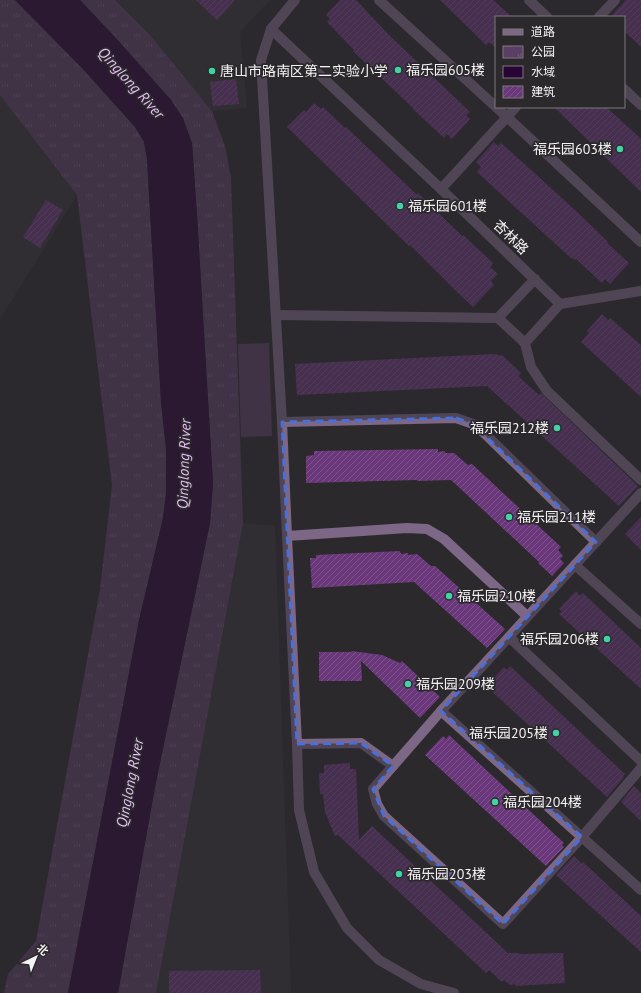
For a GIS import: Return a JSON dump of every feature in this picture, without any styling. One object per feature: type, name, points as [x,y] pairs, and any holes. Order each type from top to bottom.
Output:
[{"type":"street","points":[[295,0],[271,29],[261,60],[282,422],[299,810],[314,872],[347,928],[379,960],[421,984],[454,993]]},
{"type":"street","points":[[379,0],[495,106]]},
{"type":"street","points":[[529,0],[546,16]]},
{"type":"street","points":[[600,16],[615,0]]},
{"type":"street","name":"杏林路","points":[[271,29],[441,189],[560,304]]},
{"type":"street","points":[[625,90],[641,105]]},
{"type":"street","points":[[497,108],[641,242]]},
{"type":"street","points":[[441,189],[515,108]]},
{"type":"street","points":[[498,318],[534,280]]},
{"type":"street","points":[[525,343],[560,304],[641,292]]},
{"type":"street","points":[[276,315],[498,318],[525,343],[531,366],[547,391],[641,480]]},
{"type":"street","points":[[282,422],[456,418],[473,424],[596,542]]},
{"type":"street","points":[[641,492],[440,711],[373,789],[377,804],[384,816],[503,924],[582,837],[641,768]]},
{"type":"street","points":[[287,536],[408,528],[427,529],[444,539],[528,616]]},
{"type":"street","points":[[575,565],[641,624]]},
{"type":"street","points":[[509,637],[641,761]]},
{"type":"street","points":[[440,711],[641,890]]},
{"type":"street","points":[[297,744],[361,743],[393,766]]},
{"type":"highlighted area","points":[[456,418],[473,424],[596,542],[441,711],[582,837],[503,924],[384,816],[373,789],[393,766],[361,743],[297,744],[282,422]]},
{"type":"shaded area","name":"唐山市路南区第二实验小学","points":[[115,0],[270,0],[240,32],[247,108],[212,111],[150,35]]},
{"type":"shaded area","points":[[0,95],[77,195],[0,319]]},
{"type":"shaded area","points":[[243,523],[275,526],[291,993],[156,993]]},
{"type":"green space","points":[[0,0],[15,0],[82,68],[135,127],[144,142],[147,159],[161,402],[166,449],[166,494],[163,518],[139,620],[68,993],[4,993],[8,974],[36,941],[100,589],[112,485],[77,195],[0,95]]},
{"type":"green space","points":[[80,0],[115,0],[150,35],[212,111],[225,146],[231,178],[243,523],[156,993],[118,993],[156,782],[210,523],[213,483],[192,143],[171,100]]},
{"type":"green space","points":[[269,343],[272,436],[241,437],[238,344]]},
{"type":"water","name":"Qinglong River","points":[[15,0],[80,0],[171,100],[183,118],[192,143],[213,483],[210,523],[156,782],[118,993],[68,993],[139,620],[163,518],[166,494],[166,449],[161,402],[147,159],[144,142],[135,127],[82,68]]},
{"type":"building","points":[[196,0],[235,0],[217,20]]},
{"type":"building","name":"福乐园605楼","points":[[340,0],[356,0],[388,34],[470,112],[466,115],[470,119],[452,139],[447,134],[444,138],[413,109],[353,51],[354,50],[327,22],[330,19],[326,15]]},
{"type":"building","points":[[440,0],[493,0],[511,16],[495,16],[495,47],[489,42],[486,45]]},
{"type":"building","points":[[626,0],[641,0],[641,47],[625,32],[625,16],[611,16]]},
{"type":"building","points":[[236,79],[239,104],[213,106],[210,82]]},
{"type":"building","name":"福乐园601楼","points":[[314,103],[321,109],[323,107],[345,128],[346,127],[417,195],[418,193],[462,236],[463,235],[493,263],[490,267],[498,274],[491,281],[494,285],[473,307],[287,127],[304,110],[306,112]]},
{"type":"building","name":"福乐园603楼","points":[[555,108],[607,108],[639,137],[641,139],[641,192]]},
{"type":"building","points":[[494,142],[498,146],[501,143],[520,160],[576,211],[629,263],[610,284],[605,279],[602,283],[576,259],[572,259],[477,172],[481,167],[476,162]]},
{"type":"building","points":[[46,200],[63,210],[40,248],[23,237]]},
{"type":"building","points":[[602,314],[608,320],[610,318],[641,345],[641,397],[581,342],[589,333],[587,331]]},
{"type":"building","name":"福乐园212楼","points":[[494,354],[503,356],[521,373],[518,376],[539,395],[541,393],[638,486],[619,506],[487,386],[297,395],[295,364]]},
{"type":"building","name":"福乐园211楼","points":[[438,449],[438,452],[445,451],[445,453],[454,453],[468,465],[472,464],[561,547],[558,550],[563,556],[560,559],[564,563],[552,576],[451,480],[306,483],[306,456],[314,455],[314,451]]},
{"type":"building","points":[[641,517],[641,550],[625,534]]},
{"type":"building","name":"福乐园210楼","points":[[400,551],[401,554],[417,554],[431,566],[435,566],[505,629],[487,648],[414,582],[312,588],[310,558],[316,558],[316,555]]},
{"type":"building","name":"福乐园206楼","points":[[576,591],[580,596],[583,593],[641,648],[641,689],[559,614],[562,611],[559,609]]},
{"type":"building","name":"福乐园209楼","points":[[351,651],[382,655],[400,663],[402,661],[440,697],[420,718],[361,661],[362,681],[319,681],[319,652],[352,652]]},
{"type":"building","name":"福乐园205楼","points":[[510,666],[625,774],[607,797],[486,686],[504,667],[507,670]]},
{"type":"building","name":"福乐园204楼","points":[[449,735],[564,843],[562,845],[564,847],[546,866],[425,755],[443,736],[446,739]]},
{"type":"building","name":"福乐园203楼","points":[[350,763],[350,769],[356,769],[359,840],[372,826],[508,953],[563,953],[565,983],[516,986],[515,984],[510,985],[504,980],[502,982],[489,970],[486,973],[338,835],[335,836],[325,812],[323,794],[320,794],[319,773],[324,773],[324,765]]},
{"type":"building","points":[[634,786],[641,793],[641,821],[621,802]]},
{"type":"building","points":[[574,856],[582,864],[583,862],[641,916],[641,952],[556,875]]},
{"type":"building","points":[[260,970],[261,993],[169,993],[169,971]]},
{"type":"place","name":"福乐园605楼","points":[[398,70]]},
{"type":"place","name":"唐山市路南区第二实验小学","points":[[212,71]]},
{"type":"place","name":"福乐园603楼","points":[[620,149]]},
{"type":"place","name":"福乐园601楼","points":[[400,206]]},
{"type":"place","name":"福乐园212楼","points":[[557,428]]},
{"type":"place","name":"福乐园211楼","points":[[509,517]]},
{"type":"place","name":"福乐园210楼","points":[[449,596]]},
{"type":"place","name":"福乐园206楼","points":[[607,639]]},
{"type":"place","name":"福乐园209楼","points":[[408,684]]},
{"type":"place","name":"福乐园205楼","points":[[556,733]]},
{"type":"place","name":"福乐园204楼","points":[[495,802]]},
{"type":"place","name":"福乐园203楼","points":[[399,874]]}]
